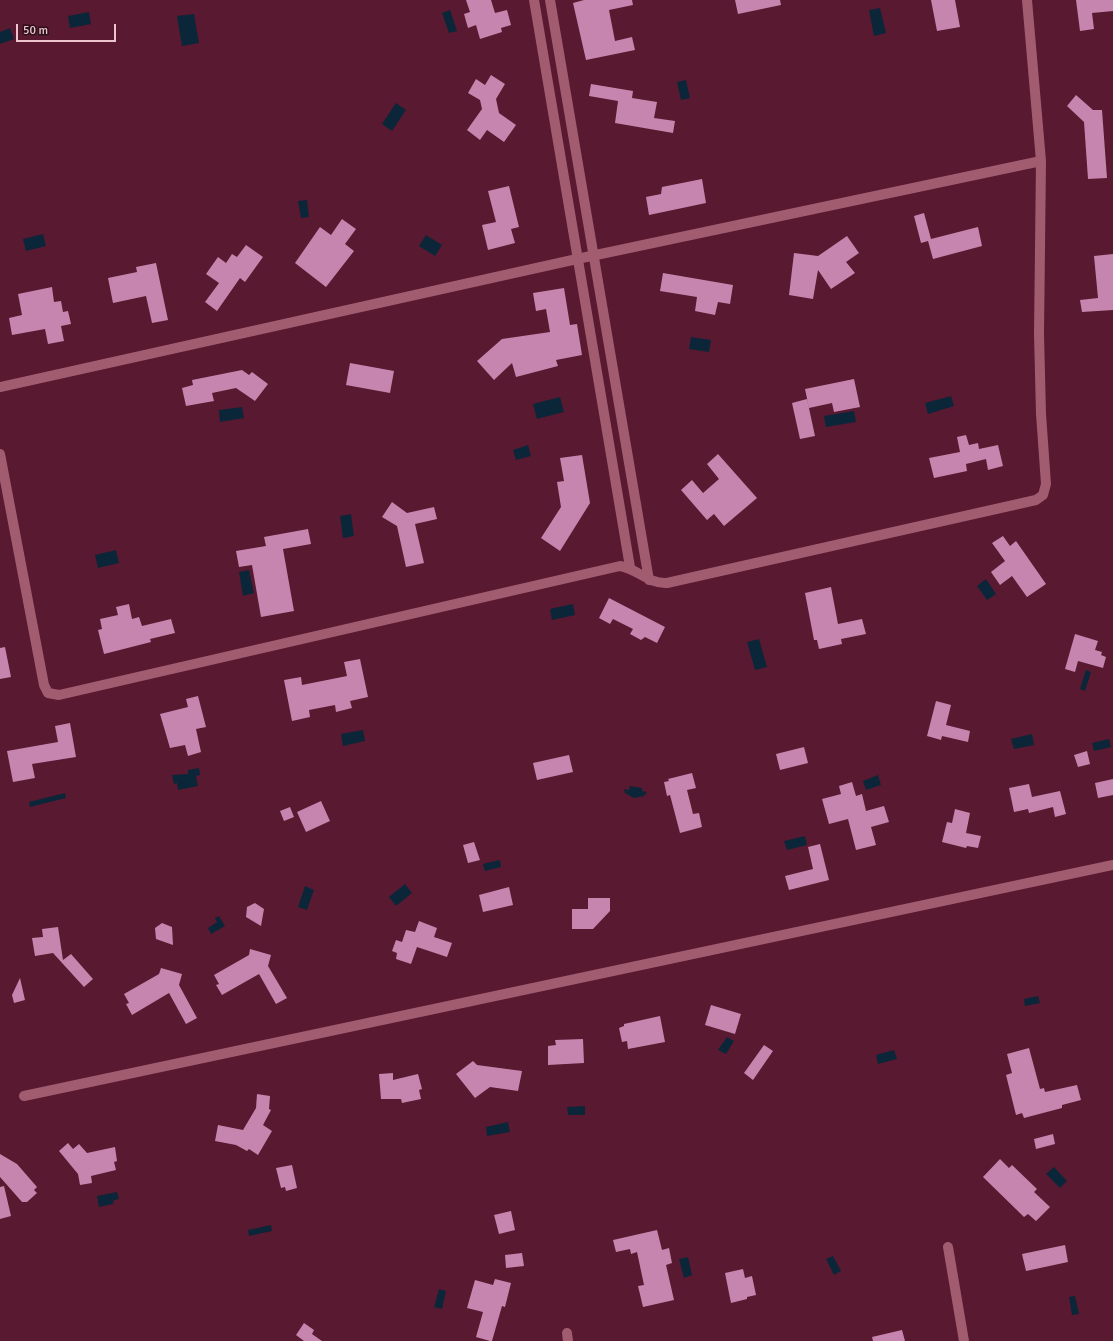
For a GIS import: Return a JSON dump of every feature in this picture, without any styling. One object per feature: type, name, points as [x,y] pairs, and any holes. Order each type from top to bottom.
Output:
[{"type":"street","points":[[534,0],[630,567]]},
{"type":"street","points":[[550,0],[649,580]]},
{"type":"street","points":[[0,454],[44,685],[48,693],[59,695],[620,566],[630,567],[649,580],[659,583],[667,583],[1036,500],[1043,495],[1046,484],[1041,414],[1039,334],[1041,161],[1027,0]]},
{"type":"street","points":[[0,387],[577,259],[1041,161]]},
{"type":"street","points":[[24,1096],[1113,865]]},
{"type":"street","points":[[948,1247],[964,1341]]},
{"type":"water","points":[[880,8],[886,33],[874,36],[869,10]]},
{"type":"water","points":[[450,10],[457,31],[449,33],[442,13]]},
{"type":"water","points":[[89,12],[91,24],[70,28],[68,16]]},
{"type":"water","points":[[194,14],[199,43],[182,46],[177,16]]},
{"type":"water","points":[[10,28],[14,39],[0,44],[0,32]]},
{"type":"water","points":[[686,80],[690,98],[681,100],[677,82]]},
{"type":"water","points":[[396,103],[406,110],[392,131],[382,124]]},
{"type":"water","points":[[307,200],[309,217],[301,218],[298,201]]},
{"type":"water","points":[[43,234],[46,246],[26,251],[23,239]]},
{"type":"water","points":[[426,235],[442,245],[435,256],[419,246]]},
{"type":"water","points":[[691,337],[711,340],[709,352],[689,349]]},
{"type":"water","points":[[951,396],[954,406],[928,414],[925,403]]},
{"type":"water","points":[[560,397],[564,412],[537,419],[533,404]]},
{"type":"water","points":[[242,407],[244,418],[220,422],[219,410]]},
{"type":"water","points":[[854,411],[856,422],[826,427],[824,416]]},
{"type":"water","points":[[528,445],[531,456],[516,460],[513,450]]},
{"type":"water","points":[[351,514],[354,536],[343,538],[340,516]]},
{"type":"water","points":[[116,550],[119,563],[98,568],[95,555]]},
{"type":"water","points":[[249,570],[254,593],[243,596],[239,572]]},
{"type":"water","points":[[986,579],[996,594],[987,600],[977,586]]},
{"type":"water","points":[[573,604],[575,615],[552,620],[550,609]]},
{"type":"water","points":[[759,639],[767,667],[755,670],[747,642]]},
{"type":"water","points":[[1086,670],[1091,672],[1085,691],[1080,689]]},
{"type":"water","points":[[363,730],[365,741],[343,746],[341,734]]},
{"type":"water","points":[[1032,734],[1034,745],[1014,749],[1011,739]]},
{"type":"water","points":[[1109,739],[1111,747],[1094,751],[1092,743]]},
{"type":"water","points":[[199,768],[200,775],[196,776],[198,786],[178,790],[177,783],[174,784],[172,775],[188,774],[188,770]]},
{"type":"water","points":[[878,775],[881,785],[866,790],[863,781]]},
{"type":"water","points":[[630,786],[642,788],[642,791],[647,792],[644,796],[634,798],[625,793],[624,789],[629,790]]},
{"type":"water","points":[[65,793],[66,798],[30,807],[29,802]]},
{"type":"water","points":[[805,836],[807,845],[787,850],[784,841]]},
{"type":"water","points":[[500,860],[501,867],[485,871],[483,864]]},
{"type":"water","points":[[405,884],[412,893],[396,906],[389,897]]},
{"type":"water","points":[[305,886],[314,890],[307,910],[298,907]]},
{"type":"water","points":[[219,916],[225,926],[211,934],[208,928],[217,922],[215,918]]},
{"type":"water","points":[[1038,996],[1040,1003],[1025,1006],[1024,999]]},
{"type":"water","points":[[727,1037],[734,1041],[726,1054],[718,1050]]},
{"type":"water","points":[[894,1050],[897,1059],[878,1064],[876,1055]]},
{"type":"water","points":[[585,1106],[585,1115],[568,1115],[567,1107]]},
{"type":"water","points":[[508,1122],[510,1132],[487,1136],[486,1127]]},
{"type":"water","points":[[1054,1167],[1067,1181],[1060,1188],[1046,1174]]},
{"type":"water","points":[[117,1192],[119,1199],[114,1200],[113,1204],[99,1207],[97,1196]]},
{"type":"water","points":[[271,1225],[272,1231],[249,1236],[248,1230]]},
{"type":"water","points":[[833,1256],[841,1271],[834,1275],[826,1259]]},
{"type":"water","points":[[688,1257],[692,1275],[684,1278],[679,1259]]},
{"type":"water","points":[[439,1289],[446,1291],[442,1309],[434,1307]]},
{"type":"water","points":[[1075,1296],[1079,1314],[1072,1315],[1069,1297]]},
{"type":"building","points":[[466,0],[491,0],[495,13],[507,10],[511,25],[501,28],[502,32],[480,39],[476,25],[468,28],[464,14],[470,12]]},
{"type":"building","points":[[584,0],[632,0],[633,5],[609,10],[615,41],[632,37],[635,50],[586,60],[573,3]]},
{"type":"building","points":[[735,0],[780,0],[781,5],[738,14]]},
{"type":"building","points":[[931,0],[955,0],[960,27],[937,31]]},
{"type":"building","points":[[1076,0],[1113,0],[1113,11],[1092,13],[1094,29],[1080,31]]},
{"type":"building","points":[[491,75],[505,84],[496,99],[499,113],[516,125],[504,142],[487,130],[480,140],[467,130],[482,109],[480,100],[468,93],[476,79],[485,85]]},
{"type":"building","points":[[591,84],[633,91],[632,98],[657,102],[654,118],[675,121],[673,133],[615,123],[618,101],[589,96]]},
{"type":"building","points":[[1076,95],[1093,110],[1102,110],[1107,178],[1088,179],[1084,122],[1067,106]]},
{"type":"building","points":[[702,179],[706,203],[649,215],[646,197],[661,194],[662,187]]},
{"type":"building","points":[[509,186],[519,227],[511,229],[515,243],[488,250],[482,225],[496,222],[488,191]]},
{"type":"building","points":[[924,213],[931,239],[978,227],[982,246],[933,259],[928,241],[921,243],[914,216]]},
{"type":"building","points":[[342,219],[356,229],[345,244],[354,251],[326,287],[295,263],[320,227],[331,235]]},
{"type":"building","points":[[847,236],[859,253],[846,262],[855,273],[831,289],[818,270],[813,299],[789,295],[794,253],[818,256]]},
{"type":"building","points":[[246,245],[263,257],[245,282],[240,278],[217,311],[205,302],[219,283],[206,274],[218,257],[226,263],[232,254],[237,257]]},
{"type":"building","points":[[1113,254],[1113,310],[1082,312],[1080,300],[1098,298],[1094,256]]},
{"type":"building","points":[[156,263],[168,320],[152,323],[146,296],[113,303],[108,278],[137,272],[136,267]]},
{"type":"building","points":[[663,273],[733,285],[730,304],[718,302],[715,315],[695,311],[697,297],[660,291]]},
{"type":"building","points":[[52,287],[54,302],[61,301],[63,312],[68,311],[71,324],[61,326],[64,341],[48,344],[45,329],[12,335],[9,318],[22,315],[18,294]]},
{"type":"building","points":[[564,288],[570,325],[577,324],[582,355],[556,360],[558,366],[516,377],[512,363],[494,380],[477,361],[502,339],[550,332],[546,309],[536,311],[533,293]]},
{"type":"building","points":[[350,363],[394,371],[390,393],[346,385]]},
{"type":"building","points":[[242,370],[249,375],[252,372],[268,384],[255,401],[236,388],[212,393],[214,401],[186,406],[182,388],[193,385],[192,380]]},
{"type":"building","points":[[854,379],[860,407],[834,412],[832,403],[809,408],[805,389]]},
{"type":"building","points":[[807,399],[815,436],[800,439],[792,403]]},
{"type":"building","points":[[966,435],[969,445],[978,443],[979,449],[998,445],[1003,466],[988,470],[986,459],[966,464],[967,471],[934,478],[929,458],[960,452],[957,437]]},
{"type":"building","points":[[718,454],[757,498],[724,526],[714,514],[707,520],[681,490],[692,480],[703,493],[719,479],[707,464]]},
{"type":"building","points":[[582,455],[590,503],[560,551],[541,538],[561,507],[557,482],[564,481],[560,458]]},
{"type":"building","points":[[392,502],[407,513],[434,507],[437,519],[415,524],[424,563],[406,567],[397,526],[382,517]]},
{"type":"building","points":[[308,529],[311,544],[283,549],[294,611],[261,617],[252,565],[239,567],[236,551],[266,546],[264,537]]},
{"type":"building","points":[[1003,536],[1010,546],[1016,541],[1046,584],[1027,597],[1012,576],[1000,585],[991,572],[1005,561],[992,543]]},
{"type":"building","points":[[831,587],[838,624],[862,619],[866,634],[841,639],[842,644],[819,649],[817,640],[814,640],[805,593]]},
{"type":"building","points":[[609,598],[665,627],[657,643],[645,637],[641,640],[630,634],[633,629],[613,619],[610,624],[599,618]]},
{"type":"building","points":[[129,604],[132,619],[139,617],[142,626],[171,619],[175,633],[150,639],[151,642],[104,654],[98,630],[102,629],[100,619],[118,615],[116,607]]},
{"type":"building","points":[[1075,634],[1098,641],[1095,650],[1102,652],[1101,655],[1106,657],[1103,668],[1078,661],[1075,672],[1065,669]]},
{"type":"building","points":[[5,647],[11,677],[0,679],[0,648]]},
{"type":"building","points":[[360,659],[368,697],[350,701],[352,708],[336,712],[335,705],[309,710],[310,717],[292,721],[284,680],[301,677],[302,685],[347,676],[344,662]]},
{"type":"building","points":[[198,696],[206,727],[196,729],[201,752],[188,756],[185,745],[170,748],[160,714],[188,707],[186,699]]},
{"type":"building","points":[[936,701],[951,705],[946,725],[970,731],[968,742],[942,736],[941,740],[927,736]]},
{"type":"building","points":[[70,723],[76,757],[32,764],[35,778],[13,782],[7,751],[58,742],[55,726]]},
{"type":"building","points":[[804,747],[808,763],[780,770],[776,754]]},
{"type":"building","points":[[1087,751],[1090,764],[1078,767],[1074,755]]},
{"type":"building","points":[[569,755],[573,772],[537,780],[533,763]]},
{"type":"building","points":[[692,773],[696,788],[687,790],[693,814],[699,813],[702,827],[680,833],[670,795],[667,796],[664,782],[669,781],[668,779]]},
{"type":"building","points":[[1113,779],[1113,795],[1098,798],[1095,783]]},
{"type":"building","points":[[852,782],[856,796],[862,794],[866,811],[884,806],[889,822],[871,827],[876,845],[856,850],[848,819],[829,824],[822,799],[841,794],[839,786]]},
{"type":"building","points":[[1029,784],[1032,797],[1060,791],[1066,814],[1055,817],[1053,807],[1029,813],[1028,809],[1014,812],[1009,788]]},
{"type":"building","points":[[321,801],[330,821],[306,832],[297,812]]},
{"type":"building","points":[[290,807],[294,817],[284,821],[280,811]]},
{"type":"building","points":[[955,809],[970,813],[966,833],[981,836],[978,848],[967,846],[966,848],[942,842],[947,822],[952,823]]},
{"type":"building","points":[[474,842],[480,860],[468,863],[463,845]]},
{"type":"building","points":[[820,844],[829,880],[789,890],[785,876],[813,869],[808,847]]},
{"type":"building","points":[[509,887],[513,905],[483,912],[479,895]]},
{"type":"building","points":[[588,898],[610,898],[610,911],[593,929],[572,929],[572,909],[588,909]]},
{"type":"building","points":[[255,903],[264,909],[261,926],[246,917],[247,907]]},
{"type":"building","points":[[419,921],[437,928],[434,937],[452,943],[447,957],[417,947],[411,964],[396,959],[397,953],[392,951],[396,940],[402,942],[406,930],[415,932]]},
{"type":"building","points":[[162,923],[172,927],[173,945],[156,939],[155,928]]},
{"type":"building","points":[[58,927],[63,960],[71,954],[93,979],[84,987],[53,953],[35,956],[32,938],[43,937],[42,929]]},
{"type":"building","points":[[250,949],[271,955],[268,966],[287,998],[276,1004],[259,974],[222,995],[216,985],[219,984],[214,975],[249,955]]},
{"type":"building","points":[[161,968],[182,974],[179,985],[197,1018],[186,1024],[169,993],[132,1015],[126,1004],[129,1003],[124,994],[159,974]]},
{"type":"building","points":[[20,978],[25,1000],[14,1003],[12,995]]},
{"type":"building","points":[[711,1005],[741,1014],[735,1034],[705,1025]]},
{"type":"building","points":[[660,1016],[665,1042],[628,1049],[627,1041],[622,1042],[619,1028],[624,1026],[624,1024]]},
{"type":"building","points":[[583,1039],[584,1063],[548,1065],[548,1046],[556,1045],[555,1040]]},
{"type":"building","points":[[764,1045],[773,1051],[753,1080],[744,1073]]},
{"type":"building","points":[[1029,1048],[1040,1089],[1044,1088],[1045,1092],[1077,1085],[1081,1100],[1062,1105],[1062,1108],[1024,1118],[1022,1113],[1016,1115],[1006,1075],[1012,1073],[1007,1054]]},
{"type":"building","points":[[473,1061],[477,1065],[522,1071],[518,1091],[490,1087],[475,1098],[456,1074]]},
{"type":"building","points":[[393,1073],[393,1080],[418,1074],[422,1089],[419,1090],[421,1099],[402,1103],[401,1099],[381,1099],[379,1074]]},
{"type":"building","points":[[257,1094],[270,1096],[269,1109],[271,1110],[263,1125],[272,1131],[258,1155],[249,1149],[247,1151],[236,1145],[215,1141],[218,1125],[243,1130],[256,1108]]},
{"type":"building","points":[[1053,1134],[1055,1144],[1036,1149],[1034,1139]]},
{"type":"building","points":[[68,1143],[73,1149],[79,1144],[87,1153],[115,1147],[117,1161],[114,1162],[116,1170],[91,1176],[92,1183],[80,1185],[78,1174],[59,1151]]},
{"type":"building","points":[[0,1154],[17,1164],[37,1187],[34,1190],[37,1193],[27,1202],[22,1202],[0,1177]]},
{"type":"building","points":[[1000,1159],[1009,1168],[1012,1165],[1037,1189],[1034,1192],[1050,1207],[1036,1221],[1028,1214],[1024,1217],[983,1177]]},
{"type":"building","points":[[292,1165],[297,1188],[286,1191],[285,1187],[281,1188],[276,1168]]},
{"type":"building","points":[[4,1186],[11,1216],[0,1219],[0,1187]]},
{"type":"building","points":[[511,1211],[515,1230],[499,1234],[494,1215]]},
{"type":"building","points":[[657,1230],[662,1250],[669,1248],[672,1263],[666,1265],[674,1300],[643,1307],[638,1286],[644,1285],[637,1252],[631,1254],[630,1249],[616,1252],[613,1240]]},
{"type":"building","points":[[1065,1245],[1068,1262],[1026,1271],[1022,1254]]},
{"type":"building","points":[[522,1253],[524,1266],[506,1268],[505,1255]]},
{"type":"building","points":[[743,1269],[745,1278],[752,1276],[756,1295],[731,1303],[725,1273]]},
{"type":"building","points":[[495,1279],[511,1283],[505,1307],[502,1306],[492,1341],[490,1341],[476,1337],[483,1312],[467,1308],[475,1280],[493,1285]]},
{"type":"building","points":[[304,1323],[314,1330],[312,1334],[322,1341],[304,1341],[296,1335]]},
{"type":"building","points":[[902,1330],[905,1341],[873,1341],[872,1337]]}]
